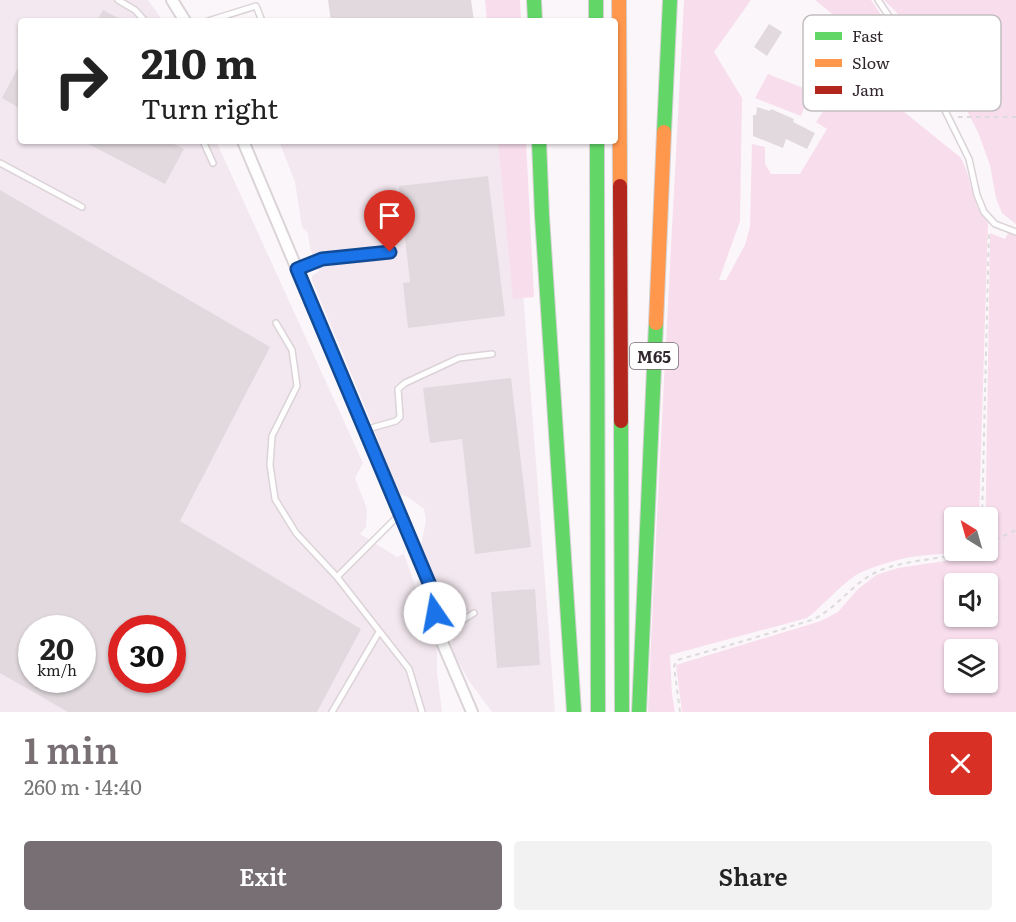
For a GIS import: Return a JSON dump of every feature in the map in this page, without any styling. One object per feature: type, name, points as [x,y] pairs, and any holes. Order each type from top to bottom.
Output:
[{"type":"highway","points":[[534,0],[535,18]]},
{"type":"highway","points":[[596,0],[596,18]]},
{"type":"highway","name":"M65","points":[[619,0],[622,712]]},
{"type":"highway","name":"M65","points":[[639,712],[670,0]]},
{"type":"highway","points":[[539,144],[574,712]]},
{"type":"highway","points":[[597,144],[598,712]]},
{"type":"street","points":[[172,0],[183,18]]},
{"type":"street","points":[[244,144],[432,590],[439,635],[472,712]]},
{"type":"lane","points":[[118,0],[135,10],[142,18]]},
{"type":"lane","points":[[878,0],[888,15]]},
{"type":"lane","points":[[218,18],[256,6],[261,18]]},
{"type":"lane","points":[[946,111],[969,159],[977,195],[984,212],[995,224],[1016,232]]},
{"type":"lane","points":[[204,144],[213,163]]},
{"type":"lane","points":[[0,163],[82,207]]},
{"type":"lane","points":[[297,269],[322,259],[390,252]]},
{"type":"lane","points":[[276,323],[292,350],[297,386],[272,436],[270,465],[275,499],[296,533],[337,577],[409,669],[422,712]]},
{"type":"lane","points":[[364,430],[396,421],[400,417],[398,389],[405,383],[459,358],[492,354]]},
{"type":"lane","points":[[337,577],[400,514]]},
{"type":"lane","points":[[439,635],[474,613]]},
{"type":"lane","points":[[332,712],[379,633]]},
{"type":"path","points":[[949,118],[1016,117]]},
{"type":"path","points":[[982,507],[988,231],[992,221]]},
{"type":"path","points":[[998,539],[1016,530]]},
{"type":"path","points":[[680,712],[674,666],[678,660],[814,618],[838,602],[860,582],[883,569],[944,557]]},
{"type":"shaded area","points":[[0,0],[148,0],[160,17],[18,18],[18,144],[217,144],[363,463],[355,478],[367,509],[366,527],[360,534],[397,557],[404,554],[437,648],[437,672],[442,712],[0,712]]},
{"type":"shaded area","points":[[485,0],[520,0],[521,18],[487,18]]},
{"type":"shaded area","points":[[684,0],[751,0],[714,52],[742,98],[740,221],[719,280],[726,280],[745,245],[750,227],[752,144],[765,147],[765,164],[771,174],[800,174],[827,129],[816,122],[823,111],[903,111],[960,157],[978,208],[988,222],[979,507],[944,507],[944,554],[911,557],[862,572],[849,580],[807,618],[670,655],[675,712],[648,712]]},
{"type":"shaded area","points":[[815,0],[871,0],[881,15],[833,15]]},
{"type":"shaded area","points":[[884,0],[1016,0],[1016,224],[1002,213],[996,198],[990,165],[978,132],[967,111],[1001,111],[1001,15],[899,15]]},
{"type":"shaded area","points":[[768,74],[803,88],[803,111],[801,116],[755,98]]},
{"type":"shaded area","points":[[280,144],[515,144],[523,293],[555,712],[492,712],[469,681],[450,646],[453,641],[421,546],[426,520],[424,509],[408,497],[398,494],[368,414],[312,280],[312,276],[319,271],[310,248],[308,233],[302,227],[295,182]]},
{"type":"shaded area","points":[[498,144],[526,144],[534,297],[513,299]]},
{"type":"shaded area","points":[[990,233],[1005,239],[1008,233],[1016,235],[1016,712],[682,712],[676,665],[821,621],[838,612],[858,589],[876,575],[898,568],[945,561],[998,561],[998,507],[986,507]]},
{"type":"building","points":[[328,0],[471,0],[474,18],[331,18]]},
{"type":"building","points":[[103,10],[118,18],[99,18]]},
{"type":"building","points":[[769,24],[782,32],[767,56],[754,47]]},
{"type":"building","points":[[18,68],[18,107],[2,98]]},
{"type":"building","points":[[757,107],[770,111],[771,109],[794,119],[793,122],[815,133],[807,149],[786,139],[783,148],[753,136],[753,115],[756,115]]},
{"type":"building","points":[[89,144],[174,144],[184,149],[165,184]]},
{"type":"building","points":[[488,176],[505,316],[408,328],[403,283],[410,282],[399,186]]},
{"type":"building","points":[[0,190],[270,347],[180,521],[361,629],[317,712],[68,712],[35,693],[96,693],[96,615],[18,615],[18,683],[0,673]]},
{"type":"building","points":[[511,378],[531,547],[475,554],[462,439],[430,443],[423,388]]},
{"type":"building","points":[[535,589],[540,665],[497,668],[491,592]]},
{"type":"traffic: fast","points":[[534,0],[535,18]]},
{"type":"traffic: fast","points":[[596,0],[596,18]]},
{"type":"traffic: fast","points":[[664,132],[670,0]]},
{"type":"traffic: fast","points":[[539,144],[574,712]]},
{"type":"traffic: fast","points":[[597,144],[598,712]]},
{"type":"traffic: fast","points":[[639,712],[656,323]]},
{"type":"traffic: fast","points":[[621,421],[622,712]]},
{"type":"traffic: slow","points":[[619,0],[620,186]]},
{"type":"traffic: slow","points":[[656,323],[664,132]]},
{"type":"traffic: jam","points":[[620,186],[621,421]]},
{"type":"route","points":[[390,252],[322,259],[297,269],[432,590],[435,613]]}]
